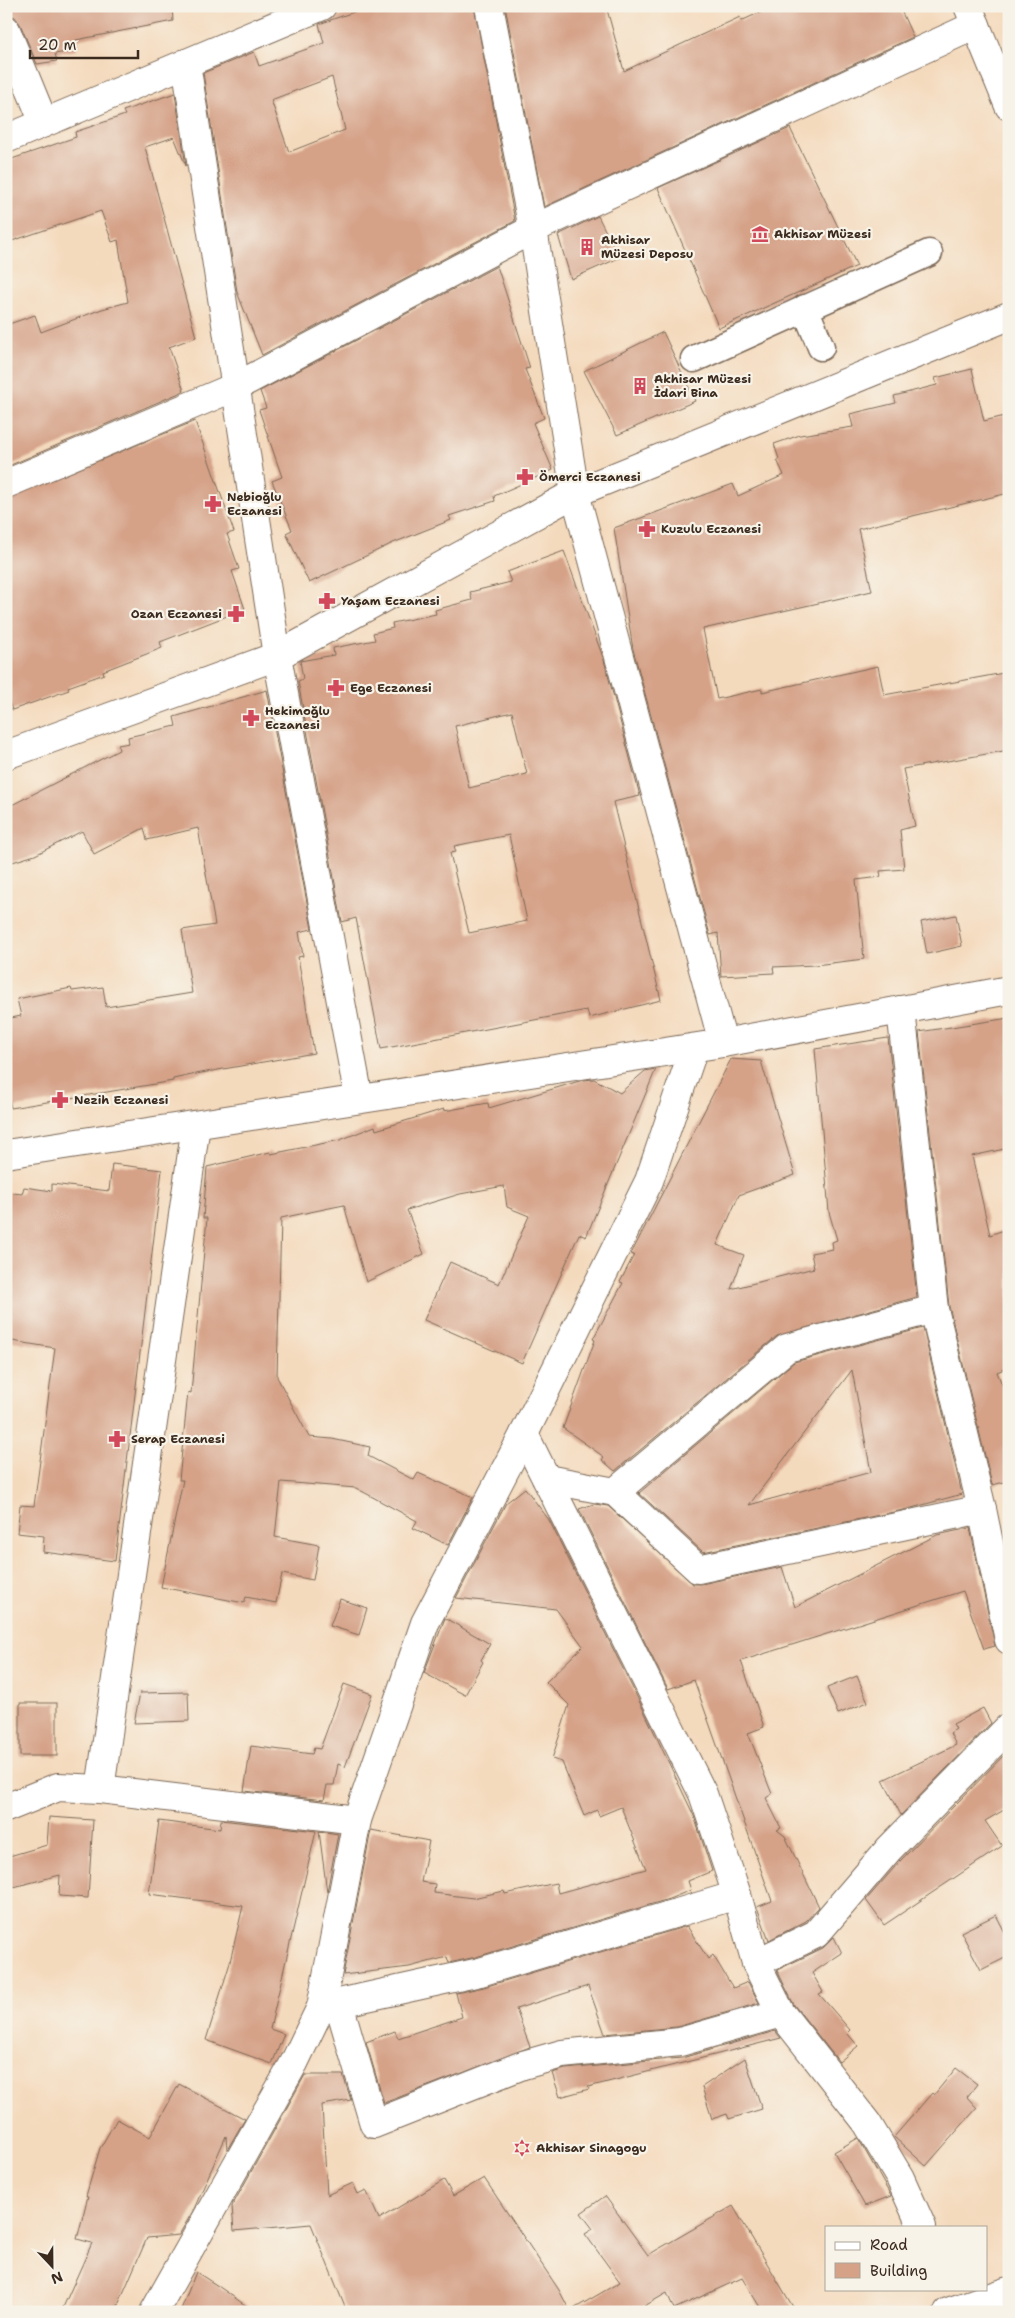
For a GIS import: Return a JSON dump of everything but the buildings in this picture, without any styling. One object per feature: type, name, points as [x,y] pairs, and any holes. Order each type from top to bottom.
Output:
[{"type":"street","points":[[6,139],[322,6]]},
{"type":"street","points":[[489,6],[533,229],[575,493],[722,1043]]},
{"type":"street","points":[[6,484],[237,386],[533,229],[972,15],[1009,106]]},
{"type":"street","points":[[6,30],[44,123]]},
{"type":"street","points":[[186,64],[277,656],[359,1099]]},
{"type":"street","points":[[694,359],[929,253]]},
{"type":"street","points":[[806,308],[821,347]]},
{"type":"street","points":[[6,755],[277,656],[575,493],[1009,316]]},
{"type":"street","points":[[6,1154],[694,1048],[1009,990]]},
{"type":"street","points":[[901,1010],[934,1309],[982,1508],[1009,1640]]},
{"type":"street","points":[[154,2312],[294,2063],[330,2006],[357,1820],[425,1623],[524,1434],[649,1181],[694,1048]]},
{"type":"street","points":[[100,1789],[196,1125]]},
{"type":"street","points":[[615,1492],[787,1348],[934,1309]]},
{"type":"street","points":[[524,1434],[703,1794],[737,1895],[756,1963],[781,2013],[867,2123],[900,2178],[922,2226]]},
{"type":"street","points":[[547,1479],[615,1492],[698,1569],[982,1508]]},
{"type":"street","points":[[756,1963],[816,1934],[889,1849],[1009,1727]]},
{"type":"street","points":[[12,1798],[58,1787],[100,1789],[357,1820]]},
{"type":"street","points":[[330,2006],[480,1972],[737,1895]]},
{"type":"street","points":[[330,2006],[374,2124],[523,2065],[562,2054],[680,2042],[781,2013]]},
{"type":"street","points":[[952,2303],[1009,2291]]},
{"type":"place","name":"Akhisar Müzesi","points":[[760,234]]},
{"type":"place","name":"Akhisar Müzesi Deposu","points":[[587,247]]},
{"type":"place","name":"Akhisar Müzesi İdari Bina","points":[[640,386]]},
{"type":"place","name":"Ömerci Eczanesi","points":[[525,477]]},
{"type":"place","name":"Nebioğlu Eczanesi","points":[[213,504]]},
{"type":"place","name":"Kuzulu Eczanesi","points":[[647,529]]},
{"type":"place","name":"Yaşam Eczanesi","points":[[327,601]]},
{"type":"place","name":"Ozan Eczanesi","points":[[236,614]]},
{"type":"place","name":"Ege Eczanesi","points":[[336,688]]},
{"type":"place","name":"Hekimoğlu Eczanesi","points":[[251,718]]},
{"type":"place","name":"Nezih Eczanesi","points":[[60,1100]]},
{"type":"place","name":"Serap Eczanesi","points":[[117,1439]]},
{"type":"place","name":"Akhisar Sinagogu","points":[[522,2148]]}]
